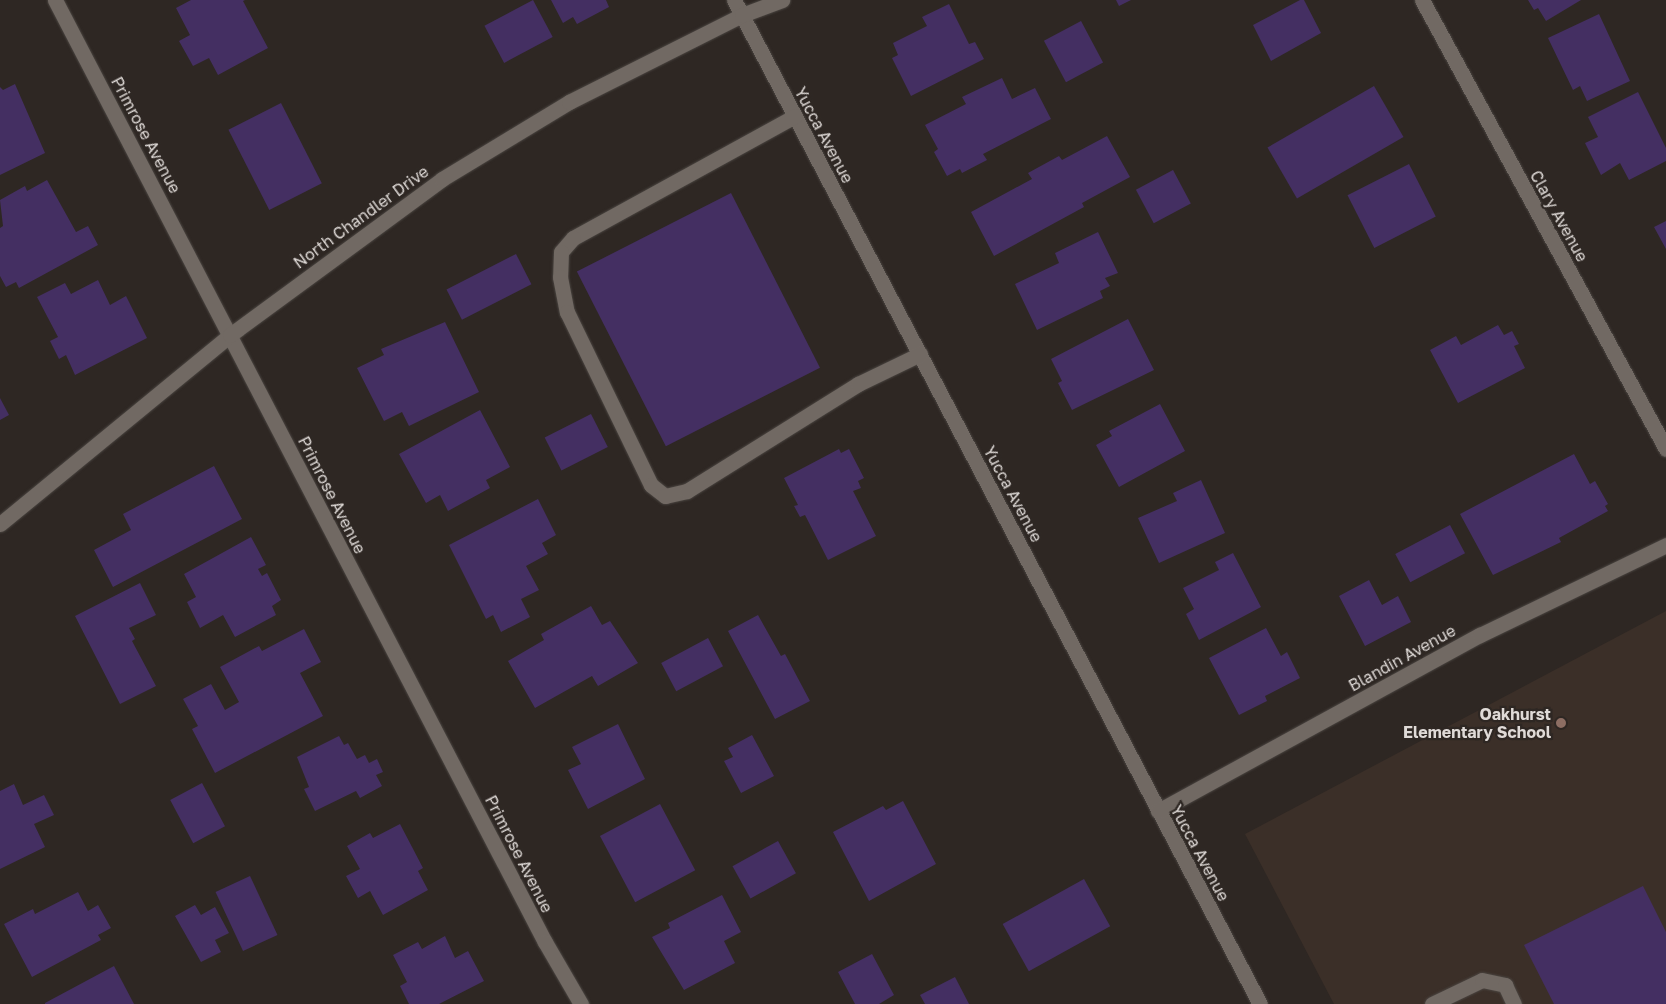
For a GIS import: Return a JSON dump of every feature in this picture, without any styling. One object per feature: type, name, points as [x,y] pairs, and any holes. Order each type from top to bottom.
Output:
[{"type":"street","name":"Primrose Avenue","points":[[56,0],[545,942],[581,1004]]},
{"type":"street","name":"Yucca Avenue","points":[[734,0],[1258,1004]]},
{"type":"street","name":"North Chandler Drive","points":[[0,524],[230,335],[442,179],[569,102],[742,15],[782,0]]},
{"type":"street","name":"Clary Avenue","points":[[1422,0],[1666,449]]},
{"type":"street","points":[[795,116],[573,238],[561,252],[560,277],[567,312],[650,485],[665,496],[686,491],[858,384],[920,354]]},
{"type":"street","name":"Blandin Avenue","points":[[1158,811],[1480,635],[1666,545]]},
{"type":"street","points":[[1432,1004],[1482,980],[1505,985],[1514,1004]]},
{"type":"shaded area","name":"Oakhurst Elementary School","points":[[1666,611],[1666,1004],[1334,1004],[1245,834]]},
{"type":"building","points":[[191,0],[245,0],[243,1],[268,48],[218,75],[209,58],[193,66],[179,41],[190,35],[176,8]]},
{"type":"building","points":[[533,0],[553,37],[504,63],[484,26]]},
{"type":"building","points":[[551,0],[606,0],[609,7],[577,24],[573,17],[563,23]]},
{"type":"building","points":[[1116,0],[1131,0],[1119,6]]},
{"type":"building","points":[[1300,0],[1304,0],[1321,33],[1271,61],[1253,25]]},
{"type":"building","points":[[1528,0],[1581,0],[1546,21],[1538,8],[1534,10]]},
{"type":"building","points":[[949,4],[969,44],[975,42],[984,59],[911,96],[892,58],[898,55],[893,43],[927,26],[922,17]]},
{"type":"building","points":[[1599,14],[1630,81],[1587,101],[1580,86],[1573,90],[1548,38]]},
{"type":"building","points":[[1081,21],[1103,62],[1066,82],[1044,41]]},
{"type":"building","points":[[1002,78],[1012,99],[1035,88],[1051,119],[983,154],[987,160],[962,173],[960,169],[947,176],[934,152],[938,149],[925,125],[966,104],[962,97]]},
{"type":"building","points":[[15,84],[45,153],[0,175],[0,87],[3,90]]},
{"type":"building","points":[[1374,86],[1404,137],[1297,199],[1267,148]]},
{"type":"building","points":[[1638,92],[1666,148],[1666,161],[1629,180],[1620,163],[1601,175],[1585,143],[1598,137],[1588,117]]},
{"type":"building","points":[[281,103],[322,183],[269,210],[228,130]]},
{"type":"building","points":[[1107,136],[1130,177],[1082,203],[1084,207],[994,256],[971,212],[1032,179],[1028,173],[1059,156],[1062,160]]},
{"type":"building","points":[[1409,164],[1436,217],[1374,248],[1348,195]]},
{"type":"building","points":[[1173,170],[1191,204],[1154,223],[1136,190]]},
{"type":"building","points":[[47,180],[76,232],[88,226],[98,245],[19,288],[16,282],[6,287],[0,276],[0,228],[3,226],[0,200],[25,186],[27,191]]},
{"type":"building","points":[[731,193],[820,368],[666,446],[577,272]]},
{"type":"building","points":[[1666,221],[1666,249],[1654,227]]},
{"type":"building","points":[[1098,232],[1118,273],[1105,278],[1110,286],[1100,291],[1103,298],[1037,330],[1015,284],[1059,263],[1055,253]]},
{"type":"building","points":[[516,254],[531,284],[462,320],[447,289]]},
{"type":"building","points":[[98,280],[110,305],[126,296],[147,338],[75,375],[66,355],[59,359],[50,341],[58,337],[37,297],[65,283],[71,294]]},
{"type":"building","points":[[1128,319],[1154,370],[1072,410],[1058,383],[1062,381],[1051,359]]},
{"type":"building","points":[[445,322],[479,392],[409,426],[402,412],[384,421],[357,368],[384,355],[381,349]]},
{"type":"building","points":[[1498,325],[1504,335],[1512,331],[1519,344],[1514,346],[1525,368],[1458,403],[1430,350],[1456,336],[1461,345]]},
{"type":"building","points":[[0,398],[9,415],[0,420]]},
{"type":"building","points":[[1160,404],[1185,451],[1119,487],[1096,445],[1112,436],[1109,431]]},
{"type":"building","points":[[480,410],[510,467],[486,480],[490,488],[448,511],[440,495],[426,503],[399,454]]},
{"type":"building","points":[[591,414],[608,447],[561,471],[545,438]]},
{"type":"building","points":[[839,449],[841,453],[849,449],[864,478],[858,481],[861,488],[853,491],[876,536],[828,560],[805,515],[800,517],[794,506],[798,505],[784,478]]},
{"type":"building","points":[[1574,454],[1590,484],[1595,481],[1608,504],[1605,506],[1608,511],[1559,538],[1561,542],[1493,575],[1460,514]]},
{"type":"building","points":[[214,466],[242,519],[113,587],[94,550],[131,530],[123,514]]},
{"type":"building","points":[[1201,480],[1225,533],[1159,563],[1138,518],[1177,501],[1173,493]]},
{"type":"building","points":[[538,499],[556,535],[542,543],[548,554],[526,566],[539,590],[521,599],[530,617],[501,632],[493,615],[486,619],[449,545]]},
{"type":"building","points":[[1450,525],[1465,553],[1410,582],[1395,554]]},
{"type":"building","points":[[251,537],[266,565],[258,569],[262,576],[267,573],[281,600],[272,606],[276,615],[235,637],[223,615],[200,628],[187,602],[196,597],[184,574]]},
{"type":"building","points":[[1233,553],[1261,607],[1199,640],[1186,614],[1194,609],[1183,588],[1219,570],[1215,562]]},
{"type":"building","points":[[1369,580],[1382,605],[1398,596],[1411,622],[1365,646],[1339,596]]},
{"type":"building","points":[[140,583],[156,615],[129,628],[135,639],[132,641],[156,686],[120,704],[75,616]]},
{"type":"building","points":[[591,606],[602,625],[610,621],[638,663],[598,686],[592,676],[535,708],[508,661],[544,640],[541,634]]},
{"type":"building","points":[[758,615],[781,656],[785,654],[810,701],[775,719],[728,631]]},
{"type":"building","points":[[1266,628],[1281,656],[1287,652],[1300,678],[1265,696],[1267,701],[1239,715],[1209,658]]},
{"type":"building","points":[[304,629],[321,662],[300,673],[323,716],[215,773],[192,729],[198,726],[183,699],[211,684],[225,710],[239,702],[220,667],[259,646],[262,651]]},
{"type":"building","points":[[708,638],[723,666],[676,691],[661,663]]},
{"type":"building","points":[[618,724],[645,779],[588,809],[568,770],[581,764],[572,747]]},
{"type":"building","points":[[752,735],[774,776],[741,793],[724,761],[733,757],[728,748]]},
{"type":"building","points":[[339,736],[344,745],[348,743],[357,759],[365,755],[369,763],[377,759],[383,772],[376,775],[382,786],[360,798],[356,791],[315,811],[304,789],[309,787],[297,757]]},
{"type":"building","points":[[202,783],[225,826],[193,843],[170,800]]},
{"type":"building","points":[[14,784],[23,805],[44,795],[54,815],[34,824],[45,847],[0,869],[0,791]]},
{"type":"building","points":[[903,801],[936,864],[869,901],[833,832],[883,806],[886,810]]},
{"type":"building","points":[[660,804],[695,870],[635,902],[600,836]]},
{"type":"building","points":[[400,824],[423,868],[418,871],[428,890],[383,915],[370,891],[358,898],[346,876],[360,869],[347,846],[370,833],[373,838]]},
{"type":"building","points":[[778,841],[796,873],[750,899],[733,866]]},
{"type":"building","points":[[250,876],[277,935],[243,951],[216,892]]},
{"type":"building","points":[[1084,879],[1110,926],[1029,971],[1003,924]]},
{"type":"building","points":[[1643,886],[1666,932],[1666,1004],[1554,1004],[1524,945]]},
{"type":"building","points":[[78,892],[88,911],[98,905],[111,928],[98,935],[101,940],[32,977],[4,924],[33,909],[35,914]]},
{"type":"building","points":[[722,895],[741,932],[724,941],[735,963],[684,990],[652,937],[670,928],[668,923]]},
{"type":"building","points":[[195,905],[201,915],[215,907],[229,933],[215,940],[221,952],[201,962],[175,916]]},
{"type":"building","points":[[445,936],[455,958],[468,951],[484,981],[439,1004],[409,1004],[400,986],[407,982],[393,955],[418,942],[422,949]]},
{"type":"building","points":[[872,954],[894,995],[879,1004],[855,1004],[838,972]]},
{"type":"building","points":[[114,966],[134,1004],[45,1004],[45,1003]]},
{"type":"building","points":[[955,977],[969,1004],[925,1004],[920,995]]},
{"type":"place","name":"Oakhurst Elementary School","points":[[1561,723]]}]
